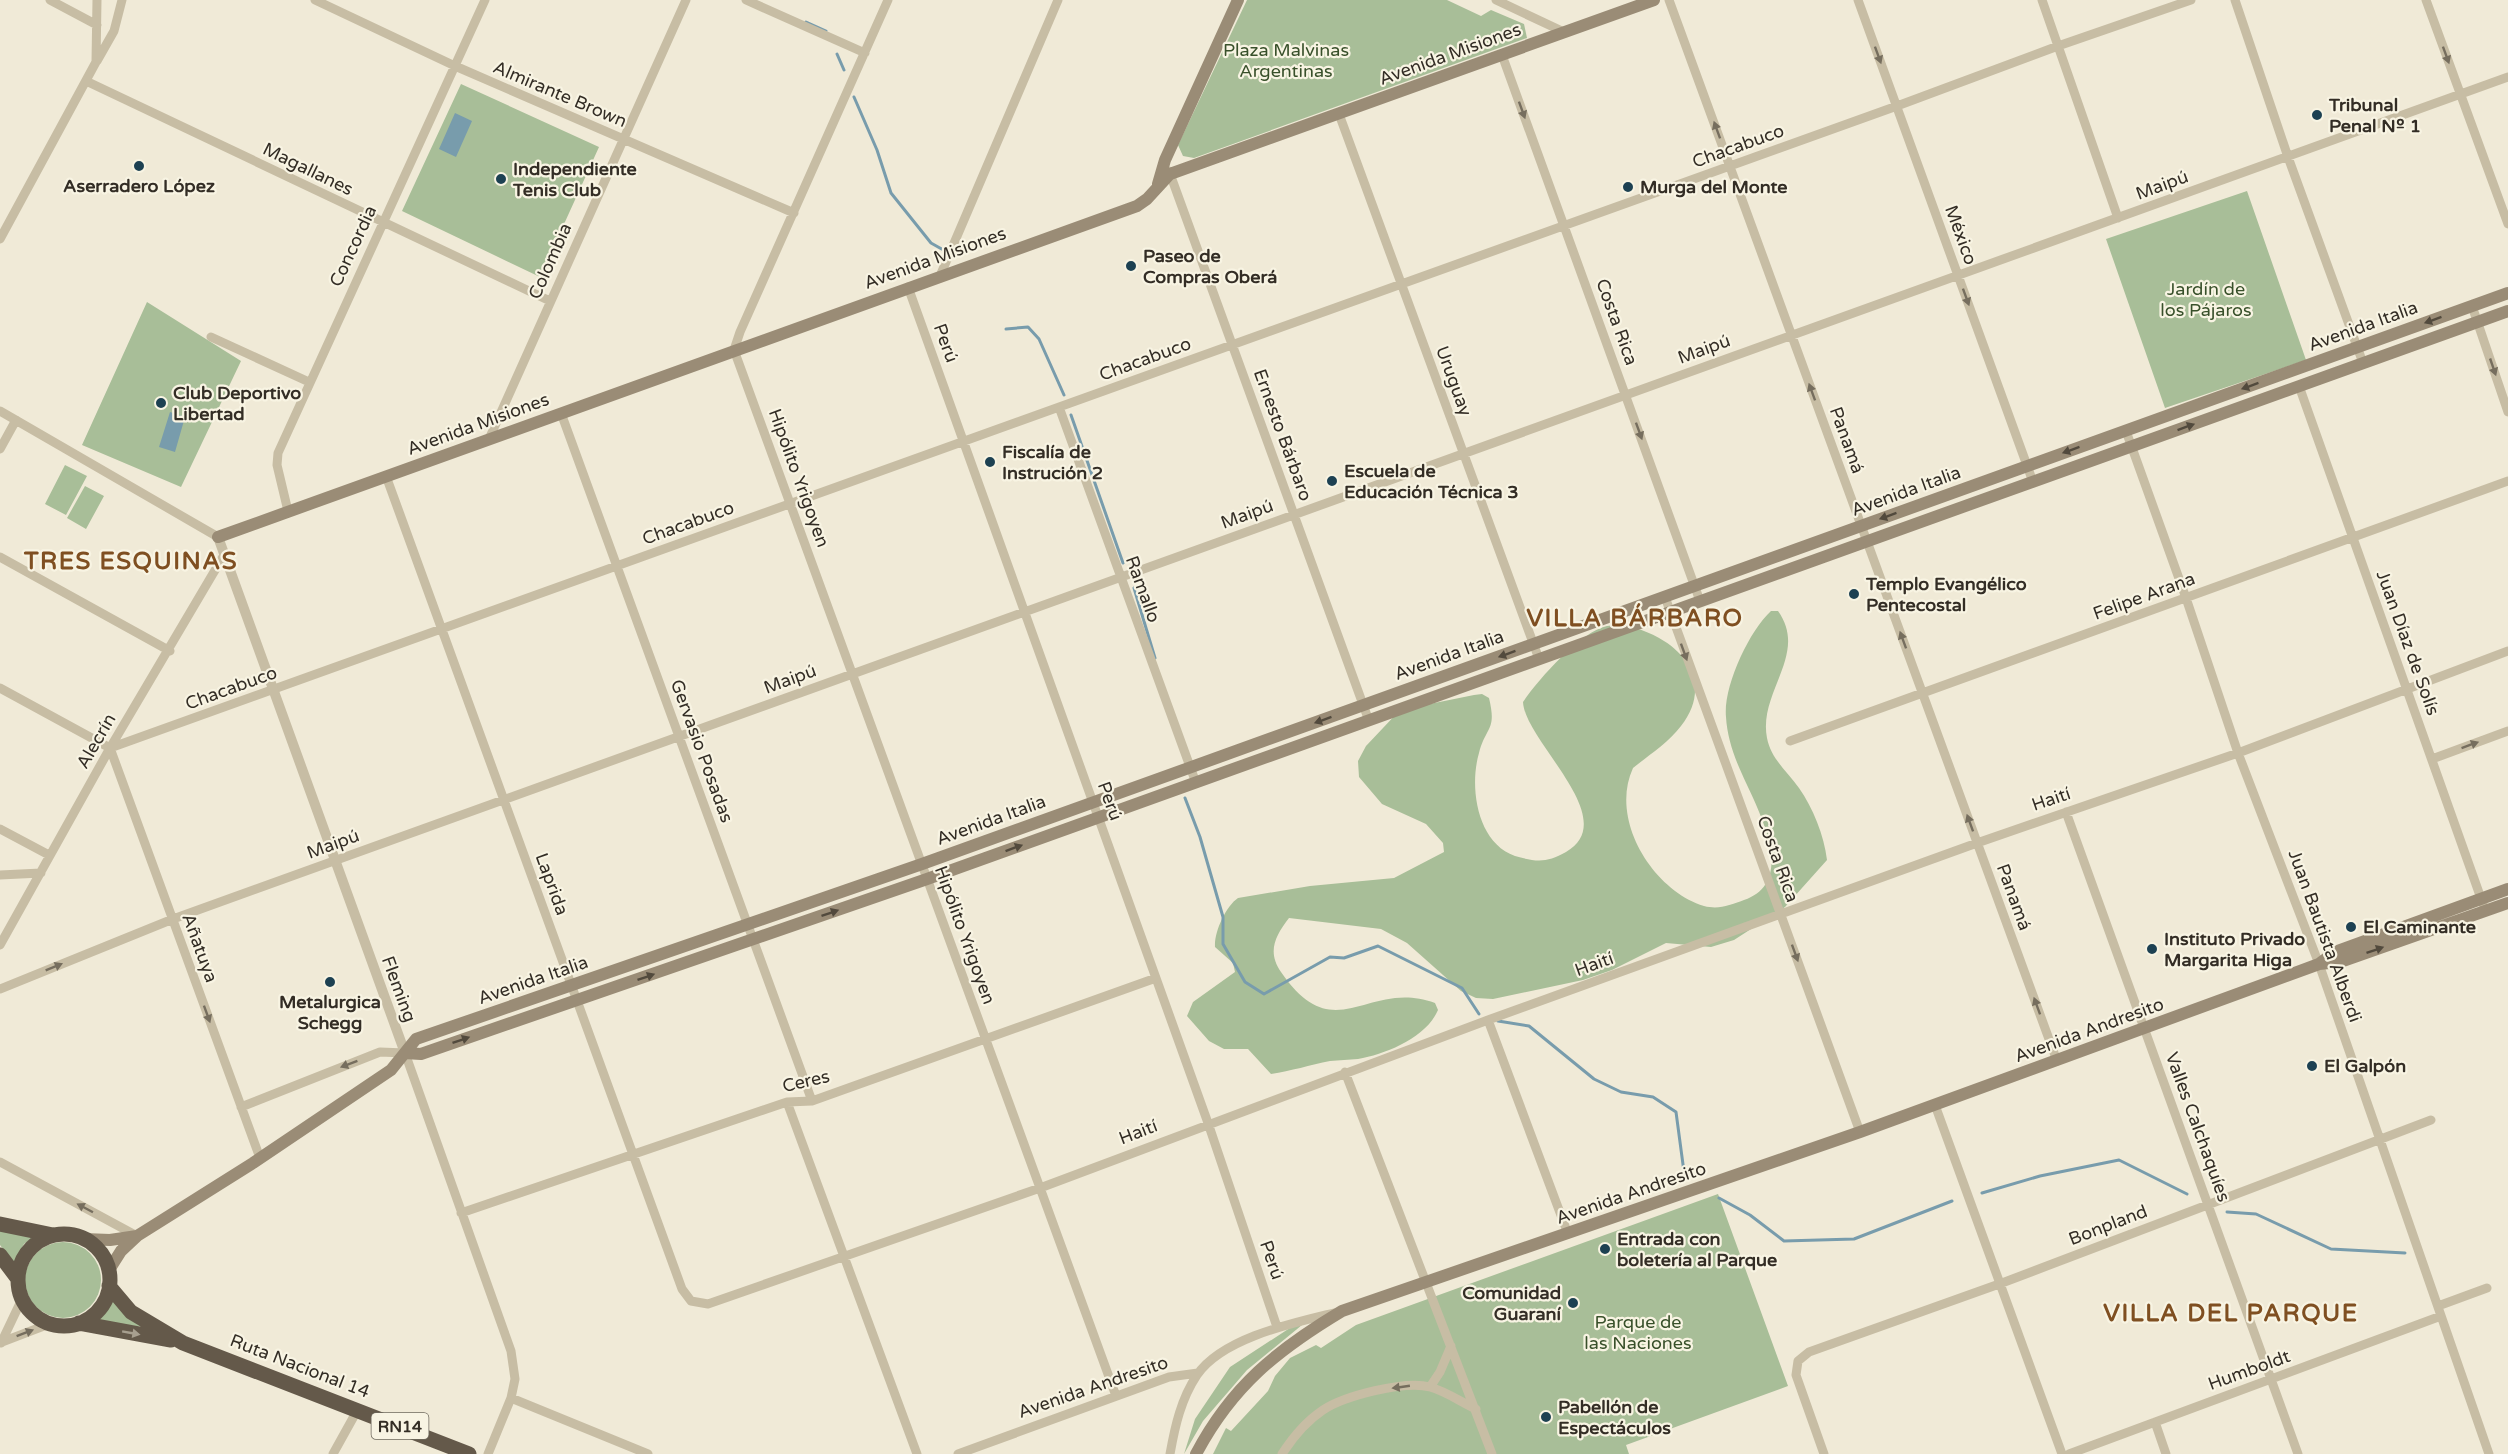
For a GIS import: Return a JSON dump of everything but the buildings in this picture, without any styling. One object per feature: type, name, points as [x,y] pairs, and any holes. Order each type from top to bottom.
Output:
[{"type":"highway","points":[[0,1224],[84,1239],[100,1252],[109,1270],[110,1286],[100,1309],[79,1323]]},
{"type":"highway","points":[[49,1324],[28,1310],[22,1299],[18,1279],[20,1264],[28,1251],[39,1241],[52,1235]]},
{"type":"highway","points":[[0,1255],[18,1279]]},
{"type":"highway","name":"Ruta Nacional 14","points":[[110,1286],[131,1312],[183,1342],[469,1454]]},
{"type":"highway","name":"Ruta Nacional 14","points":[[49,1324],[64,1326],[79,1323],[183,1342]]},
{"type":"main road","points":[[1158,186],[1165,160],[1238,0]]},
{"type":"main road","name":"Avenida Misiones","points":[[218,537],[1137,206],[1147,199],[1170,174],[1564,33],[1628,5],[1654,0]]},
{"type":"main road","name":"Avenida Italia","points":[[109,1270],[121,1251],[137,1236],[260,1158],[391,1070],[416,1040],[922,864],[2508,293]]},
{"type":"main road","name":"Avenida Italia","points":[[405,1053],[421,1054],[927,879],[2508,311]]},
{"type":"main road","name":"Avenida Andresito","points":[[2319,964],[2335,952],[2508,889]]},
{"type":"main road","name":"Avenida Andresito","points":[[1342,1311],[1860,1132],[2319,964],[2340,962],[2508,903]]},
{"type":"main road","name":"Avenida Italia","points":[[84,1239],[110,1240],[137,1236]]},
{"type":"main road","points":[[1196,1454],[1212,1424],[1257,1370],[1282,1349],[1342,1311]]},
{"type":"street","points":[[50,0],[97,25]]},
{"type":"street","points":[[96,62],[97,0]]},
{"type":"street","points":[[0,239],[114,31],[122,0]]},
{"type":"street","name":"Almirante Brown","points":[[315,0],[455,66],[794,213]]},
{"type":"street","name":"Concordia","points":[[288,511],[277,465],[278,453],[485,0]]},
{"type":"street","name":"Colombia","points":[[489,438],[686,0]]},
{"type":"street","points":[[746,0],[865,53]]},
{"type":"street","points":[[734,350],[888,0]]},
{"type":"street","points":[[940,276],[1058,0]]},
{"type":"street","points":[[1496,0],[1564,33]]},
{"type":"street","name":"Panamá","points":[[1669,0],[2056,1061]]},
{"type":"street","name":"México","points":[[1858,0],[2033,482]]},
{"type":"street","points":[[2042,0],[2118,218]]},
{"type":"street","name":"Chacabuco","points":[[110,748],[1897,106],[2058,46],[2192,0]]},
{"type":"street","points":[[2235,0],[2288,157],[2363,363]]},
{"type":"street","points":[[2426,0],[2508,224]]},
{"type":"street","name":"Costa Rica","points":[[1502,55],[1700,601]]},
{"type":"street","name":"Maipú","points":[[0,989],[172,919],[2508,77]]},
{"type":"street","name":"Magallanes","points":[[86,81],[550,301]]},
{"type":"street","name":"Uruguay","points":[[1339,114],[1539,659]]},
{"type":"street","name":"Ernesto Bárbaro","points":[[1165,160],[1369,720]]},
{"type":"street","name":"Perú","points":[[908,287],[1208,1123],[1277,1327]]},
{"type":"street","points":[[2472,306],[2508,412]]},
{"type":"street","points":[[211,337],[309,382]]},
{"type":"street","name":"Hipólito Yrigoyen","points":[[734,350],[1116,1396]]},
{"type":"street","name":"Juan Díaz de Solís","points":[[2299,386],[2486,911]]},
{"type":"street","name":"Ramallo","points":[[1059,407],[1197,783]]},
{"type":"street","points":[[0,411],[218,537]]},
{"type":"street","name":"Gervasio Posadas","points":[[561,413],[812,1101]]},
{"type":"street","points":[[0,449],[16,420]]},
{"type":"street","name":"Juan Bautista Alberdi","points":[[2126,431],[2186,598],[2238,753],[2319,964],[2489,1454]]},
{"type":"street","name":"Laprida","points":[[386,476],[632,1154],[682,1289],[691,1301]]},
{"type":"street","name":"Felipe Arana","points":[[1790,741],[2508,481]]},
{"type":"street","name":"Fleming","points":[[218,537],[511,1351],[515,1379],[511,1398],[488,1454]]},
{"type":"street","name":"Alecrín","points":[[0,945],[110,748],[170,651],[224,555]]},
{"type":"street","points":[[0,557],[170,651]]},
{"type":"street","name":"Costa Rica","points":[[1665,597],[1860,1132]]},
{"type":"street","name":"Haití","points":[[691,1301],[708,1304],[1040,1188],[1345,1072],[1977,843],[2238,753],[2508,651]]},
{"type":"street","points":[[0,687],[110,748]]},
{"type":"street","points":[[2432,759],[2508,731]]},
{"type":"street","name":"Añatuya","points":[[110,748],[260,1158]]},
{"type":"street","name":"Valles Calchaquíes","points":[[2066,812],[2298,1454]]},
{"type":"street","points":[[0,829],[49,855]]},
{"type":"street","points":[[0,875],[41,873]]},
{"type":"street","name":"Ceres","points":[[460,1213],[787,1102],[812,1101],[1156,978]]},
{"type":"street","points":[[1488,1020],[1569,1234]]},
{"type":"street","name":"Avenida Italia","points":[[241,1107],[380,1052],[405,1053]]},
{"type":"street","points":[[1345,1072],[1492,1454]]},
{"type":"street","points":[[787,1102],[845,1255],[916,1454]]},
{"type":"street","points":[[1935,1105],[2002,1283],[2062,1454]]},
{"type":"street","name":"Bonpland","points":[[1824,1454],[1796,1375],[1798,1361],[1809,1352],[2002,1283],[2431,1120]]},
{"type":"street","points":[[0,1162],[137,1236]]},
{"type":"street","points":[[2438,1306],[2487,1288]]},
{"type":"street","points":[[1,1342],[22,1299]]},
{"type":"street","name":"Avenida Andresito","points":[[958,1454],[1169,1377],[1198,1373],[1213,1358],[1277,1327],[1342,1311]]},
{"type":"street","name":"Humboldt","points":[[2069,1454],[2441,1316]]},
{"type":"street","points":[[1,1342],[49,1324]]},
{"type":"street","points":[[1430,1387],[1440,1372],[1451,1346]]},
{"type":"street","points":[[1170,1454],[1177,1419],[1198,1373]]},
{"type":"street","points":[[1282,1454],[1296,1432],[1323,1410],[1357,1396],[1406,1386],[1430,1387],[1476,1409]]},
{"type":"street","points":[[511,1398],[648,1454]]},
{"type":"street","points":[[333,1454],[358,1409]]},
{"type":"street","points":[[2155,1422],[2166,1454]]},
{"type":"green space","name":"Plaza Malvinas Argentinas","points":[[1247,0],[1447,0],[1481,16],[1491,10],[1524,24],[1527,38],[1194,158],[1183,156],[1178,145]]},
{"type":"green space","name":"Independiente Tenis Club","points":[[461,84],[599,147],[540,277],[402,211]]},
{"type":"green space","name":"Jardín de los Pájaros","points":[[2247,191],[2306,360],[2165,408],[2106,239]]},
{"type":"green space","name":"Club Deportivo Libertad","points":[[147,302],[241,361],[181,487],[82,445]]},
{"type":"green space","points":[[65,465],[87,476],[66,515],[45,504]]},
{"type":"green space","points":[[85,486],[104,496],[86,529],[67,518]]},
{"type":"green space","points":[[1771,611],[1778,611],[1786,627],[1788,643],[1786,658],[1769,705],[1766,721],[1767,738],[1776,759],[1799,788],[1813,813],[1821,832],[1827,860],[1785,907],[1734,940],[1711,947],[1666,943],[1612,970],[1583,980],[1493,999],[1476,998],[1461,991],[1407,943],[1381,929],[1289,918],[1274,944],[1274,958],[1281,972],[1300,995],[1318,1007],[1336,1010],[1390,999],[1411,998],[1435,1003],[1438,1010],[1432,1020],[1415,1036],[1381,1053],[1271,1074],[1248,1049],[1224,1049],[1209,1041],[1187,1016],[1193,1002],[1235,972],[1233,963],[1215,947],[1215,941],[1225,913],[1238,898],[1310,886],[1394,878],[1444,852],[1443,843],[1426,824],[1382,804],[1359,777],[1358,761],[1366,746],[1400,710],[1474,695],[1482,694],[1489,698],[1491,723],[1479,753],[1475,782],[1479,812],[1484,827],[1502,849],[1515,856],[1541,860],[1566,852],[1581,838],[1584,820],[1578,801],[1528,719],[1523,702],[1538,682],[1573,647],[1596,630],[1607,626],[1637,629],[1664,641],[1684,658],[1694,679],[1693,702],[1681,726],[1633,768],[1627,788],[1627,809],[1631,830],[1640,850],[1668,885],[1685,898],[1704,906],[1729,905],[1760,891],[1769,877],[1771,861],[1769,843],[1764,824],[1731,746],[1726,705],[1733,676],[1746,645]]},
{"type":"green space","name":"Parque de las Naciones","points":[[1718,1194],[1788,1386],[1626,1445],[1629,1454],[1213,1454],[1226,1428],[1231,1431],[1268,1391],[1275,1376],[1290,1358],[1316,1345],[1321,1348],[1356,1325]]},
{"type":"green space","points":[[0,1228],[35,1236],[24,1244],[14,1263],[0,1245]]},
{"type":"green space","points":[[56,1242],[70,1242],[84,1248],[95,1259],[101,1273],[98,1295],[90,1307],[70,1318],[56,1318],[42,1312],[31,1301],[25,1287],[25,1273],[31,1259],[42,1248]]},
{"type":"green space","points":[[112,1297],[124,1314],[143,1327],[93,1321],[100,1316]]},
{"type":"green space","points":[[1302,1320],[1302,1325],[1247,1370],[1203,1421],[1184,1454],[1195,1419],[1230,1367]]},
{"type":"water","points":[[455,113],[472,121],[456,157],[439,149]]},
{"type":"water","points":[[170,412],[185,417],[175,452],[159,447]]},
{"type":"waterway","points":[[806,22],[826,31]]},
{"type":"waterway","points":[[837,54],[844,70]]},
{"type":"waterway","points":[[854,97],[877,150],[891,193],[931,243],[947,252]]},
{"type":"waterway","points":[[1006,329],[1028,327],[1039,339],[1064,395]]},
{"type":"waterway","points":[[1071,415],[1123,563]]},
{"type":"waterway","points":[[1134,588],[1155,658]]},
{"type":"waterway","points":[[1185,798],[1200,837],[1223,917],[1223,944],[1245,982],[1264,994],[1330,957],[1344,958],[1378,946],[1462,988],[1479,1014]]},
{"type":"waterway","points":[[1498,1021],[1529,1026],[1594,1079],[1621,1092],[1653,1097],[1676,1112],[1684,1172]]},
{"type":"waterway","points":[[1982,1193],[2040,1176],[2119,1160],[2187,1194]]},
{"type":"waterway","points":[[1719,1198],[1750,1215],[1784,1241],[1854,1239],[1952,1201]]},
{"type":"waterway","points":[[2227,1212],[2256,1214],[2331,1249],[2405,1253]]},
{"type":"place","name":"Tribunal Penal Nº 1","points":[[2317,115]]},
{"type":"place","name":"Aserradero López","points":[[139,166]]},
{"type":"place","name":"Independiente Tenis Club","points":[[501,179]]},
{"type":"place","name":"Murga del Monte","points":[[1628,187]]},
{"type":"place","name":"Paseo de Compras Oberá","points":[[1131,266]]},
{"type":"place","name":"Club Deportivo Libertad","points":[[161,403]]},
{"type":"place","name":"Fiscalía de Instrución 2","points":[[990,462]]},
{"type":"place","name":"Escuela de Educación Técnica 3","points":[[1332,481]]},
{"type":"place","name":"Templo Evangélico Pentecostal","points":[[1854,594]]},
{"type":"place","name":"El Caminante","points":[[2351,927]]},
{"type":"place","name":"Instituto Privado Margarita Higa","points":[[2152,949]]},
{"type":"place","name":"Metalurgica Schegg","points":[[330,982]]},
{"type":"place","name":"El Galpón","points":[[2312,1066]]},
{"type":"place","name":"Entrada con boletería al Parque","points":[[1605,1249]]},
{"type":"place","name":"Comunidad Guaraní","points":[[1573,1303]]},
{"type":"place","name":"Pabellón de Espectáculos","points":[[1546,1417]]},
{"type":"district","name":"TRES ESQUINAS","points":[[131,561]]},
{"type":"district","name":"VILLA BÁRBARO","points":[[1635,618]]},
{"type":"district","name":"VILLA DEL PARQUE","points":[[2231,1313]]}]
